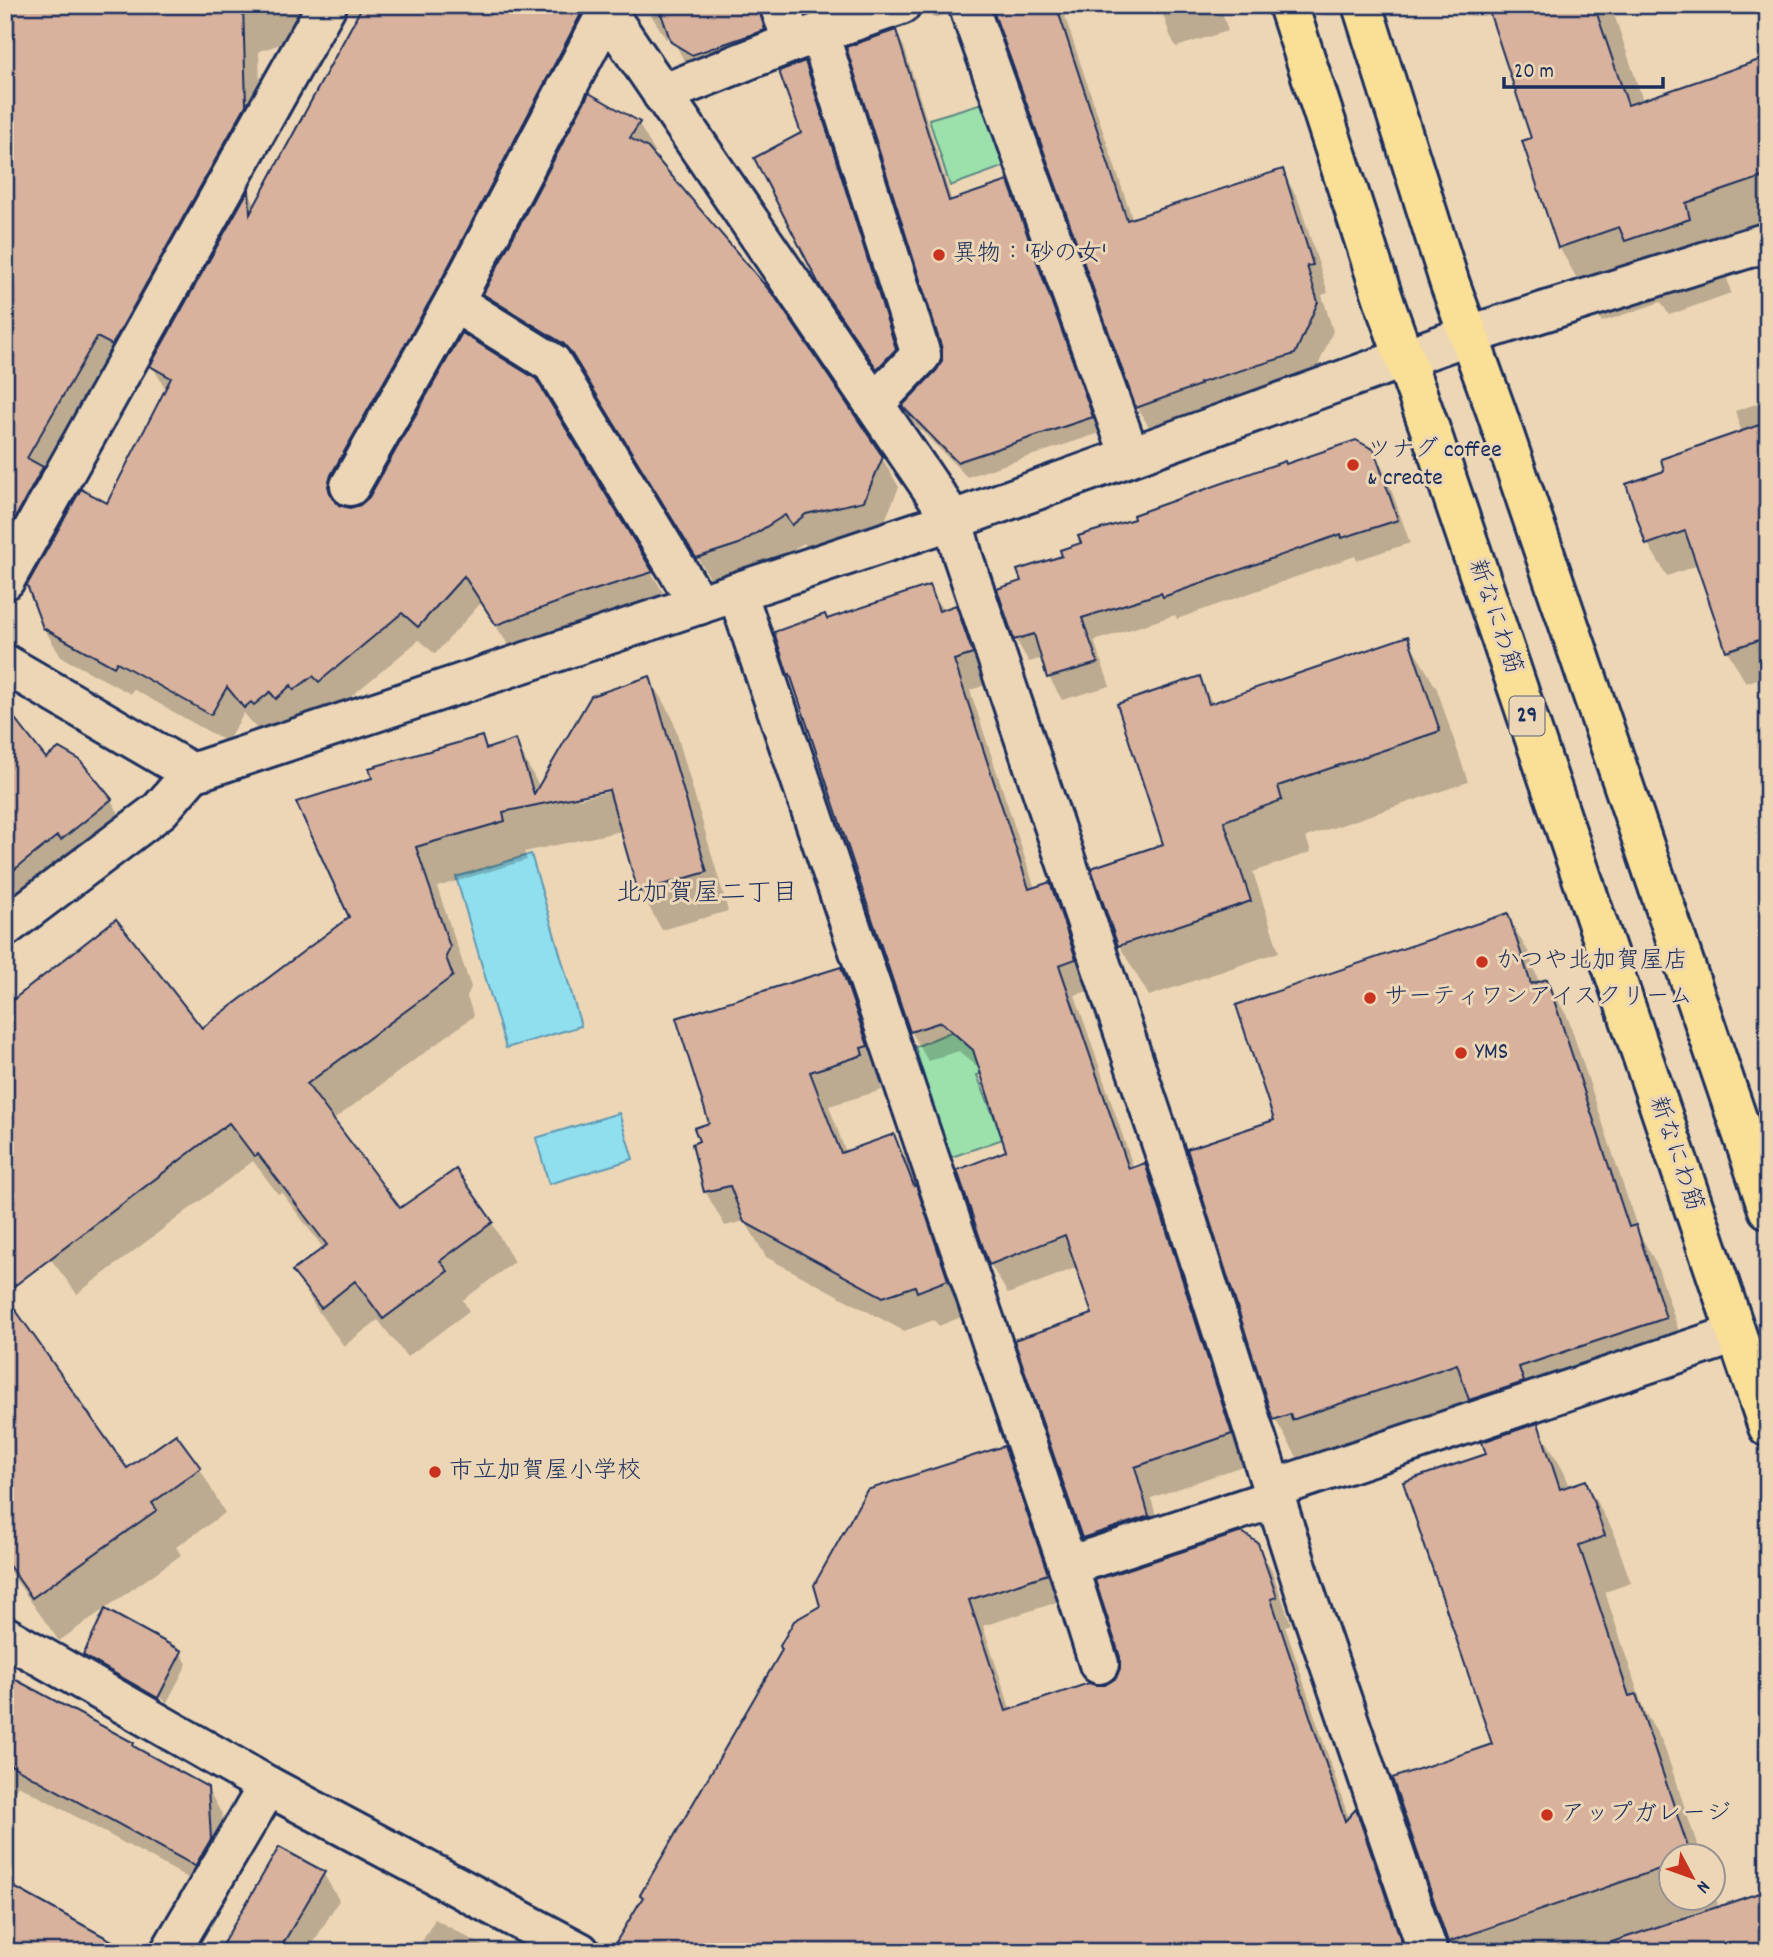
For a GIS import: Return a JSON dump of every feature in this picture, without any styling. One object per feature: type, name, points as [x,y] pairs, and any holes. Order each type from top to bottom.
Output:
[{"type":"main road","name":"新なにわ筋","points":[[1288,5],[1386,307],[1406,359],[1768,1427]]},
{"type":"main road","points":[[1362,5],[1450,284],[1768,1209]]},
{"type":"street","points":[[5,580],[327,5]]},
{"type":"street","points":[[779,5],[806,37],[921,355],[874,404]]},
{"type":"street","points":[[662,94],[806,37],[901,5]]},
{"type":"street","points":[[968,5],[1130,456]]},
{"type":"street","points":[[350,486],[454,302],[605,9],[953,520],[967,569],[1179,1195],[1311,1611],[1428,1952]]},
{"type":"street","points":[[5,928],[160,810],[192,773],[953,520],[1469,335],[1768,242]]},
{"type":"street","points":[[454,302],[552,363],[699,605]]},
{"type":"street","points":[[737,592],[1069,1566],[1099,1664]]},
{"type":"street","points":[[5,664],[192,773]]},
{"type":"street","points":[[1069,1566],[1736,1334]]},
{"type":"street","points":[[5,1636],[268,1786],[576,1951]]},
{"type":"street","points":[[170,1952],[268,1786]]},
{"type":"green space","points":[[986,102],[1008,165],[950,186],[929,119]]},
{"type":"green space","points":[[988,1016],[1008,1063],[977,1075],[1003,1139],[949,1158],[915,1047]]},
{"type":"water","points":[[531,854],[581,1026],[506,1048],[456,877]]},
{"type":"water","points":[[619,1113],[633,1159],[549,1184],[536,1138]]},
{"type":"building","points":[[5,5],[243,5],[246,105],[112,345],[97,337],[27,458],[43,467],[8,531],[5,524]]},
{"type":"building","points":[[363,5],[580,5],[582,12],[435,292],[331,475],[328,486],[331,496],[339,505],[350,508],[360,505],[369,497],[462,333],[536,379],[653,572],[575,596],[496,625],[464,576],[418,627],[402,613],[319,682],[313,676],[294,690],[291,685],[276,699],[270,692],[254,705],[251,702],[244,708],[227,687],[211,715],[117,662],[114,667],[43,628],[27,585],[81,489],[107,503],[171,378],[150,366],[249,189],[250,214]]},
{"type":"building","points":[[658,5],[758,5],[765,30],[692,55],[671,42]]},
{"type":"building","points":[[991,5],[1056,5],[1127,220],[1283,169],[1313,265],[1307,266],[1318,302],[1295,354],[1199,383],[1200,385],[1136,408]]},
{"type":"building","points":[[1487,5],[1594,5],[1628,105],[1768,57],[1768,175],[1686,203],[1690,219],[1625,241],[1619,227],[1558,248],[1522,141],[1531,138]]},
{"type":"building","points":[[896,30],[949,201],[1008,181],[1093,417],[957,462],[902,406],[937,370],[942,361],[942,349],[846,47]]},
{"type":"building","points":[[805,61],[896,349],[877,369],[821,288],[754,158],[801,133],[779,71]]},
{"type":"building","points":[[589,93],[640,122],[630,138],[648,148],[775,297],[883,457],[864,501],[806,514],[792,525],[785,515],[739,544],[696,558],[570,351],[564,344],[483,294]]},
{"type":"building","points":[[1768,422],[1768,637],[1726,651],[1685,531],[1646,545],[1626,484],[1664,471],[1661,459]]},
{"type":"building","points":[[1356,440],[1374,450],[1398,520],[1342,538],[1341,534],[1163,597],[1161,593],[1082,618],[1098,663],[1047,678],[1034,634],[1014,640],[997,589],[1021,581],[1017,570],[1062,556],[1060,550],[1081,543],[1078,536],[1134,519],[1133,515],[1285,461],[1286,464]]},
{"type":"building","points":[[930,585],[939,611],[956,605],[973,654],[954,660],[1029,889],[1050,882],[1076,959],[1059,965],[1129,1169],[1145,1163],[1232,1434],[1135,1467],[1149,1516],[1082,1538],[1014,1340],[1092,1314],[1065,1235],[989,1265],[957,1170],[1006,1151],[973,1050],[941,1022],[910,1032],[774,632],[825,614],[827,619]]},
{"type":"building","points":[[1408,636],[1440,731],[1278,786],[1282,800],[1224,821],[1251,901],[1118,946],[1091,868],[1163,844],[1117,704],[1200,676],[1209,704]]},
{"type":"building","points":[[650,676],[707,872],[638,892],[609,790],[503,812],[505,821],[416,847],[450,947],[446,957],[453,976],[307,1084],[400,1208],[456,1169],[493,1222],[440,1261],[448,1271],[383,1319],[355,1281],[321,1308],[292,1271],[327,1245],[258,1154],[254,1156],[229,1123],[5,1293],[5,1006],[116,919],[202,1028],[349,917],[296,802],[372,778],[369,768],[482,736],[486,749],[516,739],[534,794],[591,696]]},
{"type":"building","points":[[5,706],[46,758],[59,748],[80,760],[112,799],[61,840],[57,836],[5,877]]},
{"type":"building","points":[[1508,913],[1531,984],[1547,979],[1629,1227],[1636,1225],[1666,1318],[1519,1367],[1524,1382],[1469,1400],[1457,1364],[1292,1420],[1290,1414],[1273,1420],[1187,1149],[1274,1120],[1236,1005]]},
{"type":"building","points":[[841,967],[868,1046],[861,1048],[863,1055],[810,1072],[841,1153],[894,1134],[914,1186],[916,1185],[948,1280],[917,1292],[915,1286],[883,1297],[744,1222],[730,1186],[704,1192],[692,1144],[699,1141],[694,1128],[709,1123],[676,1018]]},
{"type":"building","points":[[5,1295],[127,1468],[176,1434],[201,1468],[152,1503],[157,1510],[32,1598],[5,1560]]},
{"type":"building","points":[[1538,1423],[1560,1489],[1586,1480],[1605,1536],[1579,1545],[1629,1696],[1636,1694],[1686,1842],[1658,1842],[1658,1869],[1448,1942],[1392,1778],[1492,1744],[1403,1482],[1486,1454],[1482,1442]]},
{"type":"building","points":[[1004,1446],[1048,1574],[969,1600],[1006,1711],[1089,1683],[1105,1685],[1116,1678],[1120,1657],[1095,1580],[1242,1532],[1258,1543],[1277,1597],[1271,1599],[1345,1821],[1356,1809],[1405,1952],[610,1952],[643,1897],[640,1895],[782,1650],[780,1646],[794,1621],[820,1606],[814,1585],[867,1490]]},
{"type":"building","points":[[105,1609],[182,1651],[158,1698],[83,1655]]},
{"type":"building","points":[[5,1674],[134,1743],[133,1746],[208,1787],[211,1839],[195,1866],[5,1762]]},
{"type":"building","points":[[279,1847],[325,1872],[278,1952],[218,1952]]},
{"type":"building","points":[[5,1882],[132,1952],[5,1952]]},
{"type":"building","points":[[1768,1890],[1768,1952],[1608,1952],[1606,1944],[1702,1912],[1728,1912],[1728,1903]]},
{"type":"place","name":"異物：'砂の女'","points":[[939,255]]},
{"type":"place","name":"ツナグ coffee & create","points":[[1353,465]]},
{"type":"place","name":"かつや北加賀屋店","points":[[1482,962]]},
{"type":"place","name":"サーティワンアイスクリーム","points":[[1370,998]]},
{"type":"place","name":"YMS","points":[[1461,1053]]},
{"type":"place","name":"市立加賀屋小学校","points":[[435,1472]]},
{"type":"place","name":"アップガレージ","points":[[1547,1815]]},
{"type":"district","name":"北加賀屋二丁目","points":[[707,894]]}]
